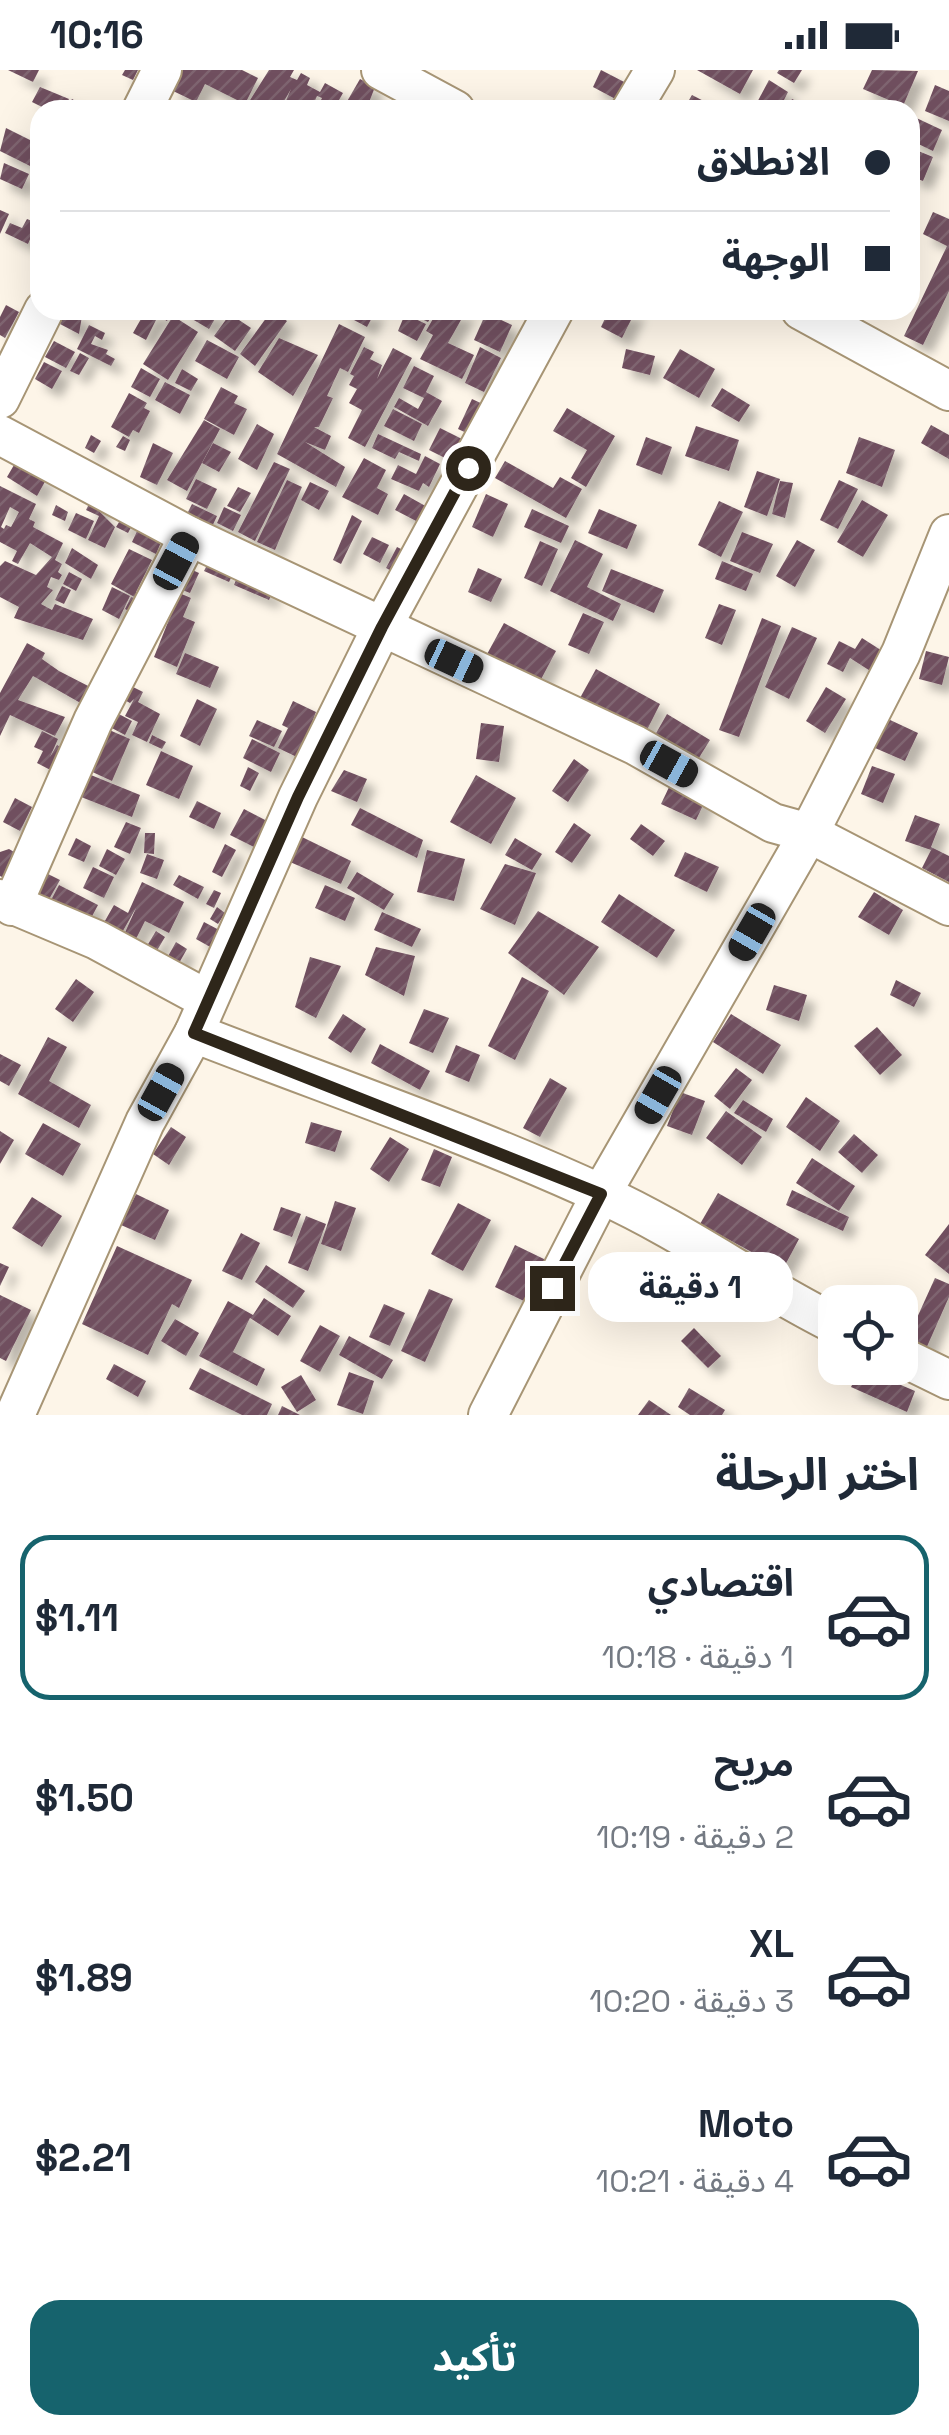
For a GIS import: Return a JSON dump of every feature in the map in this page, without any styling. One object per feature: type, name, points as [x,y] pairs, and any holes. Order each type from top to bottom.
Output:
[{"type":"street","points":[[147,100],[162,70]]},
{"type":"street","points":[[381,70],[436,100]]},
{"type":"street","points":[[637,100],[655,70]]},
{"type":"street","points":[[0,398],[39,320]]},
{"type":"street","points":[[15,1415],[144,1122],[200,1016],[382,627],[549,320]]},
{"type":"street","points":[[819,320],[949,390]]},
{"type":"street","points":[[0,435],[188,536],[634,745],[772,822],[809,833],[949,906]]},
{"type":"street","points":[[488,1415],[601,1194],[809,833],[901,653],[949,534]]},
{"type":"street","points":[[188,536],[6,902],[96,940],[200,1016],[601,1194],[678,1232],[762,1287],[818,1315]]},
{"type":"street","points":[[918,1365],[949,1380]]},
{"type":"building","points":[[8,70],[39,70],[33,82]]},
{"type":"building","points":[[125,70],[138,70],[133,80],[122,75]]},
{"type":"building","points":[[181,70],[242,70],[258,78],[247,100],[237,100],[205,84],[197,100],[171,90]]},
{"type":"building","points":[[269,70],[294,70],[290,77],[297,80],[301,73],[310,78],[307,85],[320,92],[325,83],[343,93],[339,100],[321,100],[317,96],[315,100],[286,100],[291,89],[285,100],[250,100]]},
{"type":"building","points":[[601,70],[630,85],[622,100],[593,87]]},
{"type":"building","points":[[697,70],[753,70],[740,94]]},
{"type":"building","points":[[802,70],[794,83],[777,73]]},
{"type":"building","points":[[872,70],[918,71],[906,100],[889,100],[863,89]]},
{"type":"building","points":[[360,79],[375,87],[370,100],[348,100]]},
{"type":"building","points":[[769,80],[788,92],[784,100],[758,100]]},
{"type":"building","points":[[935,85],[949,91],[949,121],[925,111]]},
{"type":"building","points":[[40,87],[69,99],[68,100],[33,100]]},
{"type":"building","points":[[920,120],[942,130],[933,151],[920,145]]},
{"type":"building","points":[[6,128],[30,140],[30,166],[0,151]]},
{"type":"building","points":[[920,152],[933,157],[923,181],[920,180]]},
{"type":"building","points":[[4,163],[29,174],[22,189],[0,179]]},
{"type":"building","points":[[0,210],[9,214],[0,234]]},
{"type":"building","points":[[933,212],[949,219],[949,291],[923,345],[904,336],[912,320],[920,320],[920,303],[947,246],[923,234]]},
{"type":"building","points":[[30,220],[28,244],[5,233],[10,223],[22,228]]},
{"type":"building","points":[[6,305],[19,312],[5,338],[0,335],[0,317]]},
{"type":"building","points":[[62,320],[81,320],[79,334],[60,324]]},
{"type":"building","points":[[140,320],[156,320],[146,340],[133,333]]},
{"type":"building","points":[[170,320],[179,320],[198,332],[168,380],[143,364]]},
{"type":"building","points":[[194,320],[214,320],[209,329]]},
{"type":"building","points":[[226,320],[239,320],[251,328],[235,351],[214,336]]},
{"type":"building","points":[[265,320],[287,321],[255,366],[240,354]]},
{"type":"building","points":[[403,320],[426,324],[417,341],[398,331]]},
{"type":"building","points":[[432,320],[461,320],[448,343],[474,355],[462,379],[420,359],[433,335],[426,331]]},
{"type":"building","points":[[483,320],[501,320],[512,325],[500,352],[474,340]]},
{"type":"building","points":[[604,320],[631,320],[622,338],[601,327]]},
{"type":"building","points":[[339,324],[365,337],[348,372],[340,368],[327,396],[333,398],[319,427],[314,427],[331,436],[325,450],[305,442],[345,467],[336,487],[277,454]]},
{"type":"building","points":[[89,325],[105,333],[102,340],[95,336],[91,344],[108,350],[106,354],[115,359],[111,366],[77,349]]},
{"type":"building","points":[[279,338],[318,355],[293,396],[258,372]]},
{"type":"building","points":[[207,340],[239,357],[227,379],[195,361]]},
{"type":"building","points":[[54,341],[75,352],[66,368],[45,357]]},
{"type":"building","points":[[364,347],[374,352],[370,359],[382,365],[377,379],[393,348],[412,358],[365,447],[348,438],[362,410],[349,403],[357,389],[349,385],[354,376],[350,374]]},
{"type":"building","points":[[480,347],[501,358],[484,392],[465,383]]},
{"type":"building","points":[[626,349],[655,356],[650,375],[622,368]]},
{"type":"building","points":[[680,349],[715,369],[699,398],[663,378]]},
{"type":"building","points":[[80,353],[89,358],[79,375],[70,371]]},
{"type":"building","points":[[44,362],[62,371],[52,389],[35,379]]},
{"type":"building","points":[[414,366],[434,376],[426,392],[442,401],[428,426],[394,407],[399,398],[418,409],[424,398],[403,388]]},
{"type":"building","points":[[141,368],[160,379],[150,397],[131,387]]},
{"type":"building","points":[[182,369],[198,379],[191,391],[175,383]]},
{"type":"building","points":[[165,382],[190,395],[180,414],[155,400]]},
{"type":"building","points":[[221,387],[238,396],[234,403],[247,409],[234,435],[204,419]]},
{"type":"building","points":[[722,388],[750,405],[739,422],[711,406]]},
{"type":"building","points":[[129,393],[147,403],[144,408],[150,411],[139,433],[133,430],[129,437],[111,427]]},
{"type":"building","points":[[472,399],[487,406],[473,436],[458,429]]},
{"type":"building","points":[[567,408],[615,436],[586,487],[571,478],[587,450],[553,431]]},
{"type":"building","points":[[393,409],[422,424],[414,441],[384,426]]},
{"type":"building","points":[[204,420],[220,429],[187,491],[167,480]]},
{"type":"building","points":[[257,424],[274,434],[257,470],[238,459]]},
{"type":"building","points":[[931,425],[949,435],[949,459],[921,443]]},
{"type":"building","points":[[696,426],[739,440],[729,471],[685,456]]},
{"type":"building","points":[[440,428],[462,439],[451,461],[429,450]]},
{"type":"building","points":[[378,434],[421,454],[419,461],[399,452],[395,459],[372,448]]},
{"type":"building","points":[[91,435],[101,441],[94,453],[85,448]]},
{"type":"building","points":[[123,436],[130,440],[125,451],[116,447]]},
{"type":"building","points":[[646,437],[672,447],[662,475],[636,465]]},
{"type":"building","points":[[859,437],[895,450],[882,487],[846,473]]},
{"type":"building","points":[[153,443],[173,453],[157,485],[140,477]]},
{"type":"building","points":[[213,443],[231,452],[219,472],[202,463]]},
{"type":"building","points":[[425,456],[440,464],[429,487],[423,483],[419,491],[391,479],[398,465],[416,474]]},
{"type":"building","points":[[364,458],[386,470],[377,488],[388,494],[378,515],[342,497]]},
{"type":"building","points":[[505,461],[553,488],[560,477],[582,489],[566,518],[495,478]]},
{"type":"building","points":[[274,462],[290,469],[255,541],[238,532]]},
{"type":"building","points":[[14,465],[47,478],[37,496],[7,477]]},
{"type":"building","points":[[757,471],[780,479],[767,516],[744,507]]},
{"type":"building","points":[[196,479],[217,489],[207,509],[186,499]]},
{"type":"building","points":[[287,480],[302,487],[275,550],[257,542]]},
{"type":"building","points":[[839,480],[858,489],[838,529],[820,520]]},
{"type":"building","points":[[780,481],[793,483],[785,518],[772,514]]},
{"type":"building","points":[[310,482],[329,491],[319,510],[301,500]]},
{"type":"building","points":[[0,486],[36,504],[29,519],[35,522],[33,527],[63,543],[55,560],[62,564],[58,572],[62,575],[59,580],[51,577],[47,587],[53,590],[41,604],[52,610],[55,604],[93,619],[83,640],[14,618],[19,607],[0,597],[0,566],[5,561],[36,575],[52,557],[30,543],[18,564],[12,561],[17,551],[0,542]],"holes":[[[10,507],[19,512],[11,527],[1,527]]]},
{"type":"building","points":[[238,487],[251,493],[240,512],[227,506]]},
{"type":"building","points":[[94,494],[106,499],[100,512],[115,527],[105,548],[88,540],[99,516],[86,510]]},
{"type":"building","points":[[404,494],[429,508],[420,523],[395,510]]},
{"type":"building","points":[[486,494],[508,504],[493,537],[472,527]]},
{"type":"building","points":[[862,500],[888,515],[863,557],[837,542]]},
{"type":"building","points":[[719,501],[743,512],[721,557],[698,545]]},
{"type":"building","points":[[192,504],[217,516],[210,531],[185,518]]},
{"type":"building","points":[[56,505],[68,512],[65,521],[52,515]]},
{"type":"building","points":[[224,507],[241,515],[233,531],[217,523]]},
{"type":"building","points":[[532,509],[569,526],[561,543],[524,527]]},
{"type":"building","points":[[599,509],[637,525],[627,549],[588,533]]},
{"type":"building","points":[[76,513],[94,521],[86,539],[68,530]]},
{"type":"building","points":[[124,514],[135,520],[128,533],[116,527]]},
{"type":"building","points":[[352,515],[362,521],[341,564],[333,560]]},
{"type":"building","points":[[138,529],[162,540],[156,554],[132,542]]},
{"type":"building","points":[[742,532],[773,544],[760,573],[730,561]]},
{"type":"building","points":[[372,537],[389,545],[380,563],[363,554]]},
{"type":"building","points":[[575,540],[603,554],[587,587],[621,604],[613,621],[550,591]]},
{"type":"building","points":[[797,540],[815,550],[795,587],[776,576]]},
{"type":"building","points":[[540,541],[558,549],[542,586],[524,578]]},
{"type":"building","points":[[397,547],[409,553],[397,574],[386,568]]},
{"type":"building","points":[[72,548],[98,565],[91,579],[65,563]]},
{"type":"building","points":[[129,549],[152,560],[136,592],[147,597],[138,616],[125,609],[131,597],[138,599],[111,584]]},
{"type":"building","points":[[722,561],[753,574],[746,591],[715,579]]},
{"type":"building","points":[[181,565],[199,573],[190,593],[172,586]]},
{"type":"building","points":[[207,565],[233,574],[229,582],[204,571]]},
{"type":"building","points":[[478,568],[502,579],[491,602],[468,592]]},
{"type":"building","points":[[611,569],[664,590],[654,613],[602,591]]},
{"type":"building","points":[[69,572],[82,579],[76,591],[63,584]]},
{"type":"building","points":[[238,575],[273,591],[269,600],[234,585]]},
{"type":"building","points":[[62,586],[71,590],[64,604],[55,600]]},
{"type":"building","points":[[112,587],[130,596],[119,619],[102,610]]},
{"type":"building","points":[[170,589],[191,598],[183,617],[195,622],[177,667],[154,657],[172,612],[167,620],[158,617]]},
{"type":"building","points":[[719,604],[736,610],[722,645],[705,638]]},
{"type":"building","points":[[583,613],[604,622],[589,654],[568,645]]},
{"type":"building","points":[[762,618],[781,626],[739,737],[719,730]]},
{"type":"building","points":[[504,623],[556,651],[538,685],[486,656]]},
{"type":"building","points":[[792,627],[817,638],[789,699],[765,687]]},
{"type":"building","points":[[862,638],[887,654],[875,674],[850,658],[843,672],[827,664],[839,641],[855,649]]},
{"type":"building","points":[[27,643],[45,653],[42,659],[59,671],[94,689],[84,705],[33,676],[18,700],[65,717],[55,736],[10,715],[0,736],[0,693]]},
{"type":"building","points":[[926,651],[949,657],[942,685],[919,679]]},
{"type":"building","points":[[185,653],[219,667],[210,688],[176,674]]},
{"type":"building","points":[[596,669],[660,704],[645,734],[580,698]]},
{"type":"building","points":[[127,684],[143,692],[138,702],[160,714],[147,742],[132,735],[138,722],[125,716],[134,699],[130,703],[119,697]]},
{"type":"building","points":[[826,687],[846,699],[825,733],[806,721]]},
{"type":"building","points":[[197,699],[217,709],[200,746],[180,736]]},
{"type":"building","points":[[293,701],[316,712],[299,758],[278,748],[288,728],[282,725]]},
{"type":"building","points":[[115,712],[132,721],[125,735],[108,726]]},
{"type":"building","points":[[667,714],[710,740],[697,761],[655,735]]},
{"type":"building","points":[[888,719],[918,733],[905,761],[875,748]]},
{"type":"building","points":[[257,720],[282,731],[274,747],[249,736]]},
{"type":"building","points":[[481,723],[504,726],[499,762],[476,759]]},
{"type":"building","points":[[107,729],[130,739],[112,781],[88,770]]},
{"type":"building","points":[[42,731],[58,739],[50,757],[57,745],[67,750],[60,775],[37,763],[43,751],[34,747]]},
{"type":"building","points":[[152,735],[166,742],[162,749],[149,743]]},
{"type":"building","points":[[252,739],[280,753],[271,772],[243,758]]},
{"type":"building","points":[[161,751],[193,766],[179,799],[146,785]]},
{"type":"building","points":[[574,759],[589,770],[568,802],[552,791]]},
{"type":"building","points":[[872,766],[895,774],[883,803],[861,794]]},
{"type":"building","points":[[248,767],[259,773],[250,791],[240,786]]},
{"type":"building","points":[[344,770],[367,779],[357,802],[331,791]]},
{"type":"building","points":[[86,773],[140,795],[132,817],[76,795]]},
{"type":"building","points":[[476,775],[516,798],[491,844],[450,822]]},
{"type":"building","points":[[672,781],[707,797],[696,820],[661,804]]},
{"type":"building","points":[[15,798],[32,807],[20,831],[3,822]]},
{"type":"building","points":[[197,801],[221,813],[214,829],[189,817]]},
{"type":"building","points":[[360,808],[423,840],[417,858],[351,825]]},
{"type":"building","points":[[244,809],[267,821],[254,847],[230,835]]},
{"type":"building","points":[[915,815],[940,824],[931,847],[949,856],[949,882],[922,868],[931,850],[905,841]]},
{"type":"building","points":[[126,822],[141,828],[130,854],[114,847]]},
{"type":"building","points":[[574,823],[591,835],[572,863],[555,852]]},
{"type":"building","points":[[641,824],[665,841],[653,856],[630,839]]},
{"type":"building","points":[[145,833],[155,833],[154,854],[144,853]]},
{"type":"building","points":[[302,837],[351,861],[341,884],[290,862]]},
{"type":"building","points":[[76,838],[91,846],[84,862],[68,855]]},
{"type":"building","points":[[515,838],[542,854],[532,870],[505,855]]},
{"type":"building","points":[[225,844],[236,850],[222,877],[212,872]]},
{"type":"building","points":[[9,849],[19,855],[14,883],[0,876],[0,852]]},
{"type":"building","points":[[107,849],[125,859],[116,875],[99,866]]},
{"type":"building","points":[[427,850],[465,859],[454,901],[417,892]]},
{"type":"building","points":[[685,852],[719,867],[707,892],[674,876]]},
{"type":"building","points":[[147,854],[164,860],[157,879],[140,873]]},
{"type":"building","points":[[505,864],[536,873],[515,925],[480,909]]},
{"type":"building","points":[[93,867],[114,877],[104,898],[83,888]]},
{"type":"building","points":[[44,872],[60,880],[48,901],[33,892]]},
{"type":"building","points":[[357,872],[394,894],[384,910],[347,888]]},
{"type":"building","points":[[179,875],[204,887],[198,899],[173,885]]},
{"type":"building","points":[[142,882],[184,902],[169,933],[145,921],[134,943],[123,937],[136,908],[120,936],[102,926],[114,905],[128,913]]},
{"type":"building","points":[[59,885],[98,905],[89,922],[50,902]]},
{"type":"building","points":[[325,885],[355,898],[345,921],[315,908]]},
{"type":"building","points":[[214,890],[221,893],[214,908],[206,904]]},
{"type":"building","points":[[874,892],[903,910],[889,935],[858,917]]},
{"type":"building","points":[[619,894],[675,930],[657,958],[601,922]]},
{"type":"building","points":[[217,907],[225,913],[218,924],[210,919]]},
{"type":"building","points":[[538,911],[599,947],[564,995],[508,953]]},
{"type":"building","points":[[382,912],[421,929],[412,947],[374,930]]},
{"type":"building","points":[[204,922],[221,931],[212,948],[196,939]]},
{"type":"building","points":[[156,931],[165,937],[155,954],[145,949]]},
{"type":"building","points":[[176,942],[187,949],[178,965],[167,958]]},
{"type":"building","points":[[376,947],[415,956],[404,996],[365,975]]},
{"type":"building","points":[[310,957],[341,966],[316,1018],[295,1007]]},
{"type":"building","points":[[522,977],[549,991],[515,1060],[488,1046]]},
{"type":"building","points":[[76,979],[94,992],[73,1022],[55,1009]]},
{"type":"building","points":[[896,980],[921,993],[914,1007],[890,995]]},
{"type":"building","points":[[774,985],[807,995],[799,1021],[766,1010]]},
{"type":"building","points":[[424,1009],[449,1018],[433,1053],[409,1043]]},
{"type":"building","points":[[343,1014],[366,1029],[351,1053],[328,1038]]},
{"type":"building","points":[[731,1014],[781,1045],[763,1074],[713,1042]]},
{"type":"building","points":[[877,1027],[902,1055],[880,1075],[854,1046]]},
{"type":"building","points":[[48,1037],[67,1047],[49,1081],[91,1105],[79,1128],[18,1094]]},
{"type":"building","points":[[380,1044],[430,1071],[420,1090],[371,1063]]},
{"type":"building","points":[[456,1045],[480,1055],[469,1082],[445,1072]]},
{"type":"building","points":[[0,1054],[21,1065],[9,1086],[0,1081]]},
{"type":"building","points":[[736,1068],[752,1080],[730,1109],[714,1096]]},
{"type":"building","points":[[550,1078],[567,1088],[540,1137],[523,1128]]},
{"type":"building","points":[[680,1092],[705,1101],[692,1135],[667,1126]]},
{"type":"building","points":[[806,1097],[840,1121],[820,1151],[786,1127]]},
{"type":"building","points":[[743,1100],[773,1119],[766,1132],[734,1113]]},
{"type":"building","points":[[726,1111],[762,1137],[742,1165],[706,1138]]},
{"type":"building","points":[[311,1122],[342,1131],[335,1152],[305,1143]]},
{"type":"building","points":[[43,1123],[81,1144],[63,1176],[25,1154]]},
{"type":"building","points":[[171,1127],[186,1137],[169,1165],[153,1154]]},
{"type":"building","points":[[0,1131],[14,1140],[0,1164]]},
{"type":"building","points":[[854,1134],[878,1155],[862,1173],[838,1152]]},
{"type":"building","points":[[390,1137],[409,1149],[389,1182],[370,1169]]},
{"type":"building","points":[[434,1149],[452,1157],[440,1187],[421,1180]]},
{"type":"building","points":[[812,1158],[855,1186],[839,1211],[796,1183]]},
{"type":"building","points":[[792,1190],[849,1217],[843,1231],[786,1205]]},
{"type":"building","points":[[718,1193],[799,1239],[783,1269],[700,1224]]},
{"type":"building","points":[[136,1194],[169,1210],[155,1240],[121,1225]]},
{"type":"building","points":[[32,1197],[62,1216],[42,1247],[12,1228]]},
{"type":"building","points":[[335,1201],[356,1208],[341,1251],[321,1244]]},
{"type":"building","points":[[458,1203],[491,1220],[463,1271],[431,1254]]},
{"type":"building","points":[[281,1207],[301,1214],[292,1237],[273,1230]]},
{"type":"building","points":[[306,1216],[326,1224],[308,1271],[288,1263]]},
{"type":"building","points":[[949,1224],[949,1274],[925,1255]]},
{"type":"building","points":[[241,1233],[260,1243],[242,1280],[222,1271]]},
{"type":"building","points":[[515,1245],[548,1261],[528,1303],[495,1287]]},
{"type":"building","points":[[117,1246],[192,1280],[179,1308],[172,1304],[148,1355],[82,1324]]},
{"type":"building","points":[[0,1263],[9,1267],[0,1286]]},
{"type":"building","points":[[266,1265],[305,1291],[293,1308],[255,1282]]},
{"type":"building","points":[[935,1278],[949,1284],[949,1297],[925,1351],[918,1348],[918,1316]]},
{"type":"building","points":[[429,1289],[453,1299],[425,1362],[401,1351]]},
{"type":"building","points":[[0,1295],[31,1310],[6,1361],[0,1358]]},
{"type":"building","points":[[264,1298],[291,1316],[278,1336],[250,1318],[233,1352],[265,1369],[257,1386],[199,1356],[228,1301],[253,1315]]},
{"type":"building","points":[[384,1304],[405,1313],[390,1346],[369,1337]]},
{"type":"building","points":[[175,1319],[199,1333],[186,1356],[161,1341]]},
{"type":"building","points":[[320,1325],[340,1336],[320,1372],[300,1361]]},
{"type":"building","points":[[694,1328],[721,1356],[708,1368],[681,1341]]},
{"type":"building","points":[[349,1336],[393,1360],[382,1379],[339,1355]]},
{"type":"building","points":[[114,1364],[146,1381],[138,1397],[106,1379]]},
{"type":"building","points":[[200,1368],[272,1404],[267,1415],[242,1415],[189,1389]]},
{"type":"building","points":[[349,1372],[374,1381],[363,1414],[337,1405]]},
{"type":"building","points":[[301,1375],[316,1400],[297,1412],[281,1387]]},
{"type":"building","points":[[901,1385],[915,1391],[907,1412],[851,1387]]},
{"type":"building","points":[[689,1388],[725,1410],[722,1415],[690,1415],[678,1407]]},
{"type":"building","points":[[649,1400],[671,1415],[638,1415]]},
{"type":"building","points":[[282,1406],[300,1415],[278,1415]]},
{"type":"route","points":[[468,468],[382,627],[298,797],[194,1033],[601,1194],[552,1288]]}]
